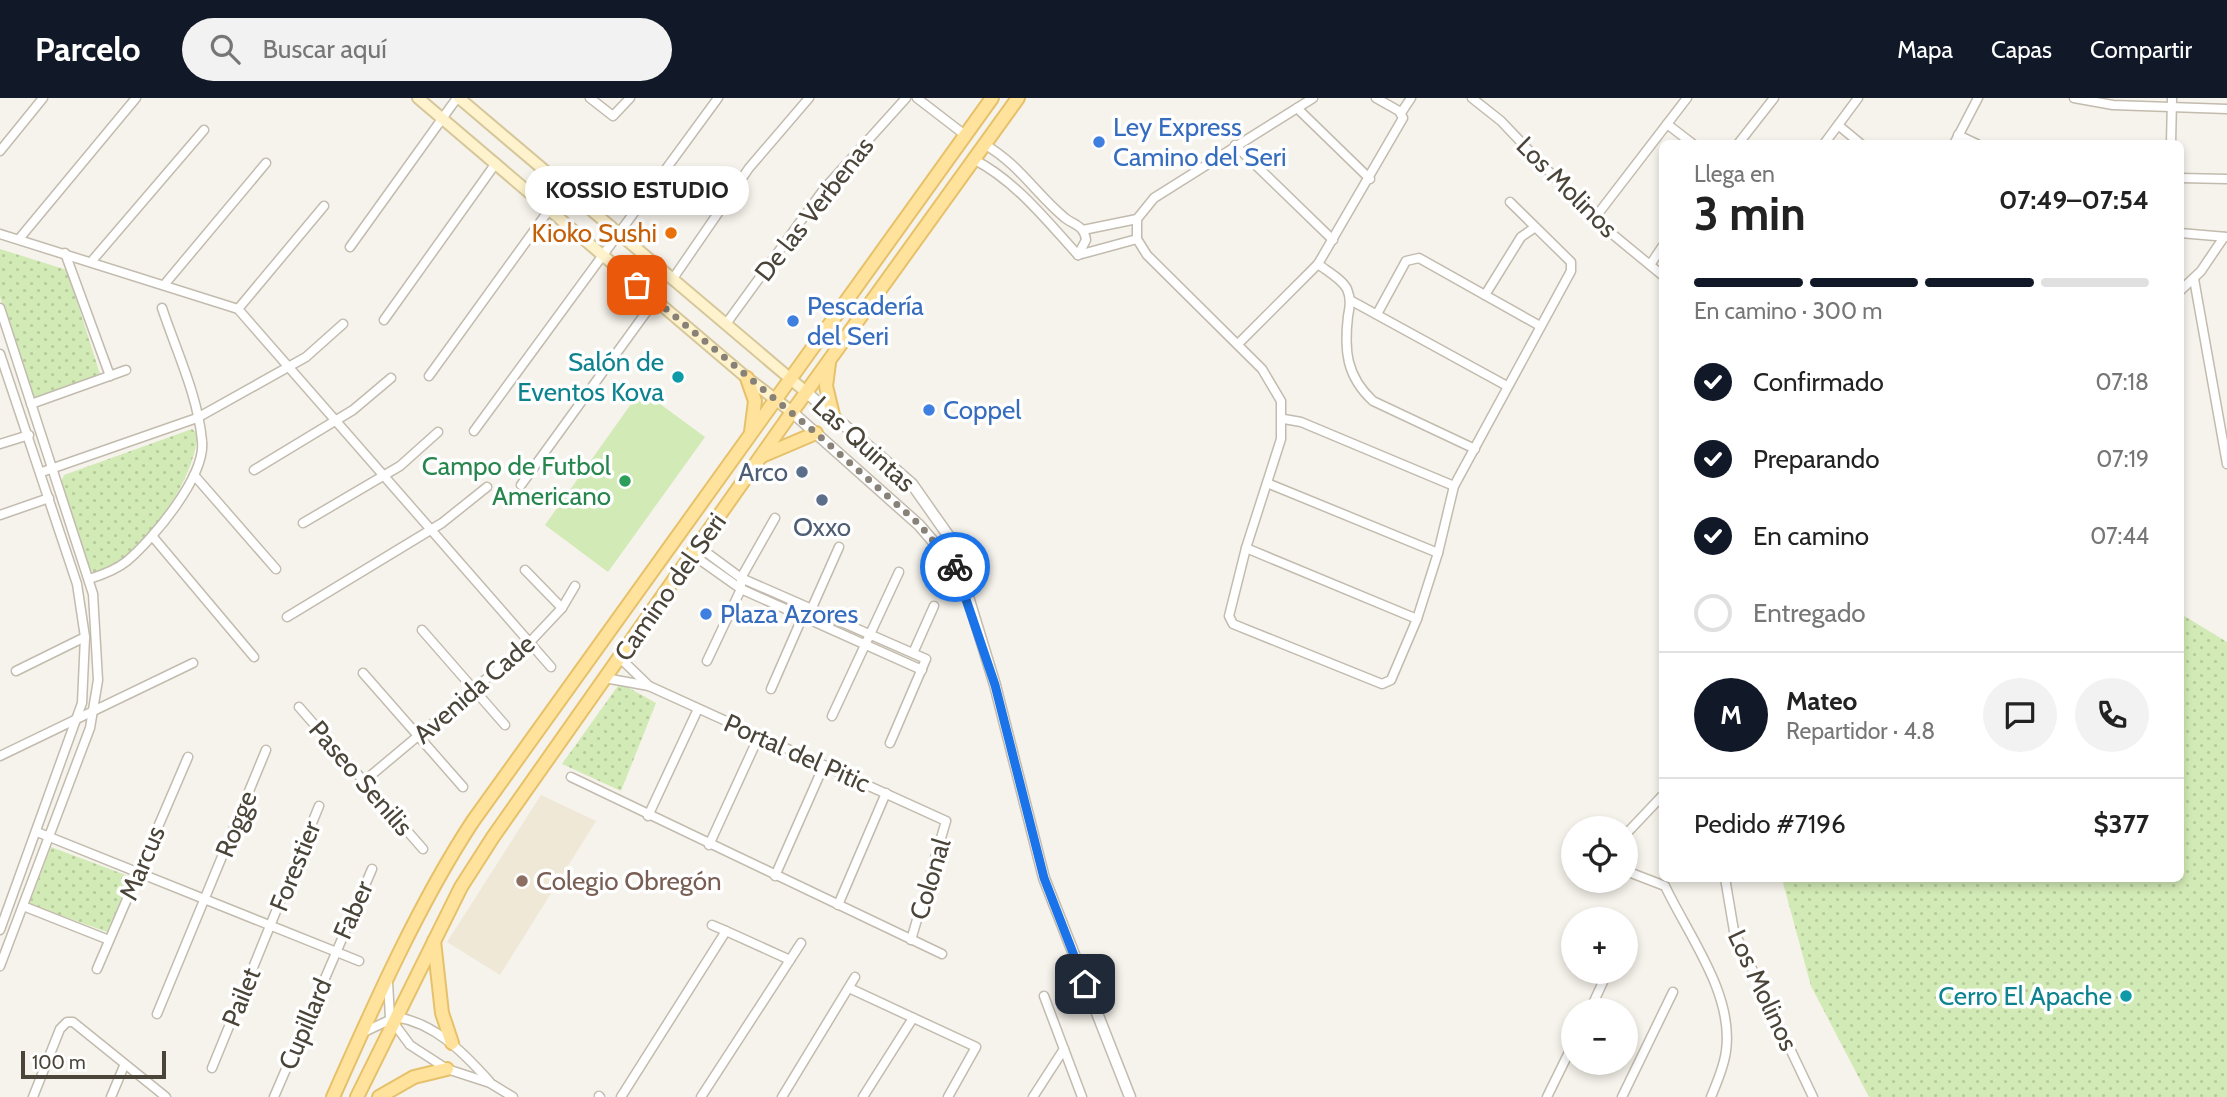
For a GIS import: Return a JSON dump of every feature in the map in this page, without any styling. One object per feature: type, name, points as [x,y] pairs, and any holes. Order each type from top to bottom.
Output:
[{"type":"main road","points":[[418,98],[747,378],[792,412]]},
{"type":"main road","points":[[458,98],[806,392]]},
{"type":"main road","name":"Camino del Seri","points":[[333,1097],[388,980],[453,853],[473,821],[992,98]]},
{"type":"main road","name":"Camino del Seri","points":[[357,1097],[461,887],[493,837],[806,392],[1018,98]]},
{"type":"main road","points":[[829,362],[826,386],[833,415]]},
{"type":"main road","points":[[747,378],[755,401],[751,433]]},
{"type":"main road","points":[[761,456],[816,433]]},
{"type":"main road","points":[[434,940],[442,1013],[452,1043]]},
{"type":"main road","points":[[379,1097],[414,1077],[453,1071]]},
{"type":"street","points":[[0,151],[43,98]]},
{"type":"street","points":[[19,239],[136,98]]},
{"type":"street","points":[[350,247],[458,98]]},
{"type":"street","points":[[590,98],[613,116],[630,98]]},
{"type":"street","points":[[474,431],[718,98]]},
{"type":"street","points":[[672,280],[749,168],[809,98]]},
{"type":"street","name":"De las Verbenas","points":[[726,324],[824,189],[906,98]]},
{"type":"street","points":[[917,98],[965,135]]},
{"type":"street","points":[[1313,98],[1149,203],[1137,219],[1137,239],[1147,255],[1238,344],[1274,385],[1282,401],[1284,419],[1281,439],[1246,548],[1229,616],[1233,624],[1384,684],[1391,680],[1417,619],[1438,553],[1454,486],[1571,271],[1571,262],[1510,202]]},
{"type":"street","points":[[1376,98],[1401,113]]},
{"type":"street","points":[[1238,344],[1318,264],[1370,179],[1402,121],[1401,113],[1411,98]]},
{"type":"street","name":"Los Molinos","points":[[1472,98],[1501,121],[1594,219],[1659,272]]},
{"type":"street","points":[[1594,219],[1687,98]]},
{"type":"street","points":[[1741,140],[1774,98]]},
{"type":"street","points":[[1827,140],[1858,98]]},
{"type":"street","points":[[1956,139],[1978,98]]},
{"type":"street","points":[[2074,98],[2113,105],[2172,103],[2227,109]]},
{"type":"street","points":[[2171,140],[2172,103]]},
{"type":"street","points":[[1297,108],[1370,179]]},
{"type":"street","points":[[1667,124],[1688,140]]},
{"type":"street","points":[[1838,125],[1856,140]]},
{"type":"street","points":[[91,262],[204,130]]},
{"type":"street","points":[[984,144],[1014,164],[1066,219],[1083,230],[1137,219]]},
{"type":"street","points":[[1236,145],[1333,240]]},
{"type":"street","points":[[973,159],[997,173],[1021,194],[1078,255]]},
{"type":"street","points":[[164,285],[266,163]]},
{"type":"street","points":[[384,320],[496,163]]},
{"type":"street","points":[[2184,177],[2227,179]]},
{"type":"street","points":[[1021,194],[1033,183]]},
{"type":"street","points":[[238,309],[324,205]]},
{"type":"street","points":[[429,376],[549,210]]},
{"type":"street","points":[[1055,230],[1066,219]]},
{"type":"street","points":[[1485,295],[1521,237],[1534,228]]},
{"type":"street","points":[[1078,255],[1085,245],[1083,230]]},
{"type":"street","points":[[2184,233],[2225,237]]},
{"type":"street","points":[[0,234],[238,309],[551,667]]},
{"type":"street","points":[[2184,288],[2194,279],[2225,237]]},
{"type":"street","points":[[1078,255],[1137,239]]},
{"type":"street","points":[[1650,265],[1659,252]]},
{"type":"street","points":[[65,253],[110,376]]},
{"type":"street","points":[[1377,314],[1406,261],[1419,258],[1540,326]]},
{"type":"street","points":[[1318,264],[1346,286],[1350,300],[1345,346],[1347,363],[1362,390],[1373,401],[1475,449]]},
{"type":"street","points":[[2194,279],[2227,464]]},
{"type":"street","points":[[521,485],[655,300]]},
{"type":"street","points":[[1350,300],[1507,386]]},
{"type":"street","points":[[89,579],[125,563],[153,537],[194,475],[203,444],[162,308]]},
{"type":"street","points":[[0,309],[89,579],[97,621],[98,680],[95,708],[0,966]]},
{"type":"street","points":[[41,472],[197,418],[306,357],[343,324]]},
{"type":"street","points":[[0,354],[2,368],[29,435],[77,584],[85,637],[84,685],[78,716],[37,832],[3,909],[0,930]]},
{"type":"street","points":[[31,404],[126,370]]},
{"type":"street","points":[[254,470],[335,419],[353,411],[391,378]]},
{"type":"street","name":"Las Quintas","points":[[806,392],[895,468],[928,503],[950,538],[995,685],[1044,878],[1130,1097]]},
{"type":"street","name":"Las Quintas","points":[[792,412],[919,524],[958,571]]},
{"type":"street","points":[[1284,419],[1300,422],[1454,486]]},
{"type":"street","points":[[303,523],[407,461],[438,432]]},
{"type":"street","points":[[0,444],[29,435]]},
{"type":"street","points":[[194,475],[276,569]]},
{"type":"street","points":[[1267,483],[1438,553]]},
{"type":"street","points":[[287,617],[431,528],[487,487]]},
{"type":"street","points":[[0,514],[49,498]]},
{"type":"street","points":[[707,661],[741,589],[741,578],[775,518]]},
{"type":"street","points":[[153,537],[254,657]]},
{"type":"street","points":[[771,689],[802,618],[811,610],[839,547]]},
{"type":"street","points":[[1246,548],[1417,619]]},
{"type":"street","points":[[696,551],[741,578],[926,659],[890,743]]},
{"type":"street","points":[[696,551],[741,589],[922,670]]},
{"type":"street","points":[[525,570],[562,608]]},
{"type":"street","points":[[832,716],[899,572]]},
{"type":"street","name":"Avenida Cade","points":[[363,782],[418,739],[529,643],[562,608],[575,586]]},
{"type":"street","points":[[913,653],[934,606]]},
{"type":"street","points":[[422,630],[505,725]]},
{"type":"street","points":[[16,671],[85,637]]},
{"type":"street","name":"Portal del Pitic","points":[[620,658],[649,686]]},
{"type":"street","points":[[0,756],[78,716],[193,663]]},
{"type":"street","points":[[363,673],[418,739],[463,787]]},
{"type":"street","name":"Portal del Pitic","points":[[605,678],[649,686],[945,820]]},
{"type":"street","name":"Paseo Senilis","points":[[299,707],[423,849]]},
{"type":"street","points":[[648,816],[698,709]]},
{"type":"street","points":[[709,845],[760,736]]},
{"type":"street","name":"Rogge","points":[[157,1014],[266,750]]},
{"type":"street","name":"Marcus","points":[[97,969],[188,757]]},
{"type":"street","points":[[775,876],[824,765]]},
{"type":"street","points":[[571,777],[942,954]]},
{"type":"street","points":[[838,905],[886,793]]},
{"type":"street","points":[[1638,821],[1659,799]]},
{"type":"street","name":"Forestier","points":[[270,925],[319,806]]},
{"type":"street","name":"Colonal","points":[[911,940],[945,820]]},
{"type":"street","points":[[37,832],[359,961]]},
{"type":"street","name":"Faber","points":[[335,951],[372,869]]},
{"type":"street","points":[[1638,876],[1665,886],[1681,921],[1712,972],[1726,1030],[1727,1047],[1711,1097]]},
{"type":"street","name":"Los Molinos","points":[[1727,882],[1734,931],[1813,1097]]},
{"type":"street","points":[[23,906],[109,940]]},
{"type":"street","name":"Pailet","points":[[212,1068],[270,925]]},
{"type":"street","points":[[712,925],[790,960]]},
{"type":"street","points":[[621,1097],[726,931]]},
{"type":"street","points":[[701,1097],[801,943]]},
{"type":"street","name":"Cupillard","points":[[274,1097],[335,951]]},
{"type":"street","points":[[782,1097],[855,977]]},
{"type":"street","points":[[388,980],[393,1020],[421,1054],[453,1071],[490,1083],[513,1097]]},
{"type":"street","points":[[849,988],[977,1049],[948,1097]]},
{"type":"street","points":[[1622,1097],[1673,992]]},
{"type":"street","points":[[1044,996],[1082,1097]]},
{"type":"street","points":[[863,1097],[913,1018]]},
{"type":"street","points":[[361,1034],[393,1020],[416,1022],[452,1043],[490,1083]]},
{"type":"street","points":[[33,1097],[60,1028],[67,1022],[73,1022],[124,1066],[166,1097]]},
{"type":"street","points":[[1033,1097],[1064,1049]]},
{"type":"street","points":[[453,1071],[469,1059]]},
{"type":"street","points":[[111,1097],[124,1066]]},
{"type":"street","points":[[1548,1097],[1561,1069]]},
{"type":"shaded area","name":"Colegio Obregón","points":[[541,795],[596,821],[500,975],[447,942]]},
{"type":"green space","points":[[0,249],[67,270],[100,374],[98,379],[37,401],[31,397],[0,297]]},
{"type":"green space","name":"Campo de Futbol Americano","points":[[641,390],[705,437],[608,572],[545,525]]},
{"type":"green space","points":[[192,429],[198,434],[195,451],[182,484],[163,516],[121,562],[98,574],[89,570],[61,482],[64,475]]},
{"type":"green space","points":[[2184,616],[2227,642],[2227,1097],[1869,1097],[1811,986],[1783,882],[2184,882]]},
{"type":"green space","points":[[620,683],[656,703],[621,791],[562,764]]},
{"type":"green space","points":[[51,847],[131,877],[107,932],[29,904]]},
{"type":"way so far","points":[[637,285],[747,378],[776,399],[919,524],[955,567]]},
{"type":"place","name":"Ley Express Camino del Seri","points":[[1099,142]]},
{"type":"place","name":"Kioko Sushi","points":[[671,233]]},
{"type":"place","name":"KOSSIO ESTUDIO","points":[[637,285]]},
{"type":"place","name":"Pescadería del Seri","points":[[793,321]]},
{"type":"place","name":"Salón de Eventos Kova","points":[[678,377]]},
{"type":"place","name":"Coppel","points":[[929,410]]},
{"type":"place","name":"Arco","points":[[802,472]]},
{"type":"place","name":"Campo de Futbol Americano","points":[[625,481]]},
{"type":"place","name":"Oxxo","points":[[822,500]]},
{"type":"place","name":"Plaza Azores","points":[[706,614]]},
{"type":"place","name":"Colegio Obregón","points":[[522,881]]},
{"type":"place","name":"Cerro El Apache","points":[[2126,996]]},
{"type":"route","points":[[955,567],[964,586],[995,685],[1044,878],[1085,984]]}]
